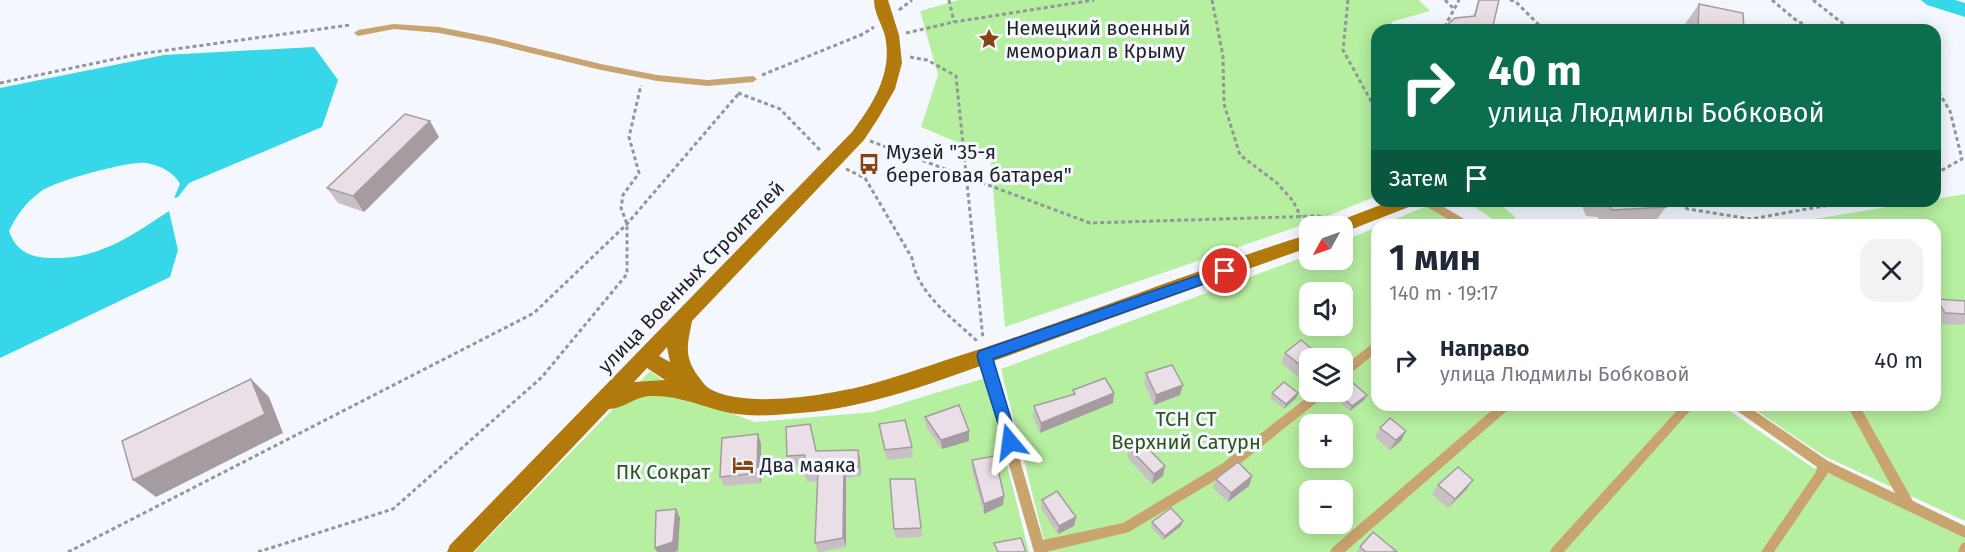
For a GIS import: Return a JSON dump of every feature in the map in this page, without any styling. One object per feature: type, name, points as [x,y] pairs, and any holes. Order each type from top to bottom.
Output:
[{"type":"main road","points":[[883,8],[895,45]]},
{"type":"main road","name":"улица Военных Строителей","points":[[458,552],[858,136],[877,110],[889,84],[895,45]]},
{"type":"main road","points":[[1353,218],[1388,207]]},
{"type":"main road","points":[[592,413],[638,387],[666,388],[705,396],[729,404],[754,407],[813,403],[867,394],[984,356],[1299,244]]},
{"type":"main road","points":[[687,314],[676,343],[677,359],[688,379],[705,396]]},
{"type":"main road","points":[[646,357],[705,396]]},
{"type":"lane","points":[[358,33],[370,23],[400,17]]},
{"type":"lane","points":[[550,44],[640,71],[705,82],[723,83],[753,79]]},
{"type":"lane","points":[[1436,207],[1455,219]]},
{"type":"lane","points":[[1353,366],[1371,351]]},
{"type":"lane","points":[[984,356],[1040,550],[1125,528],[1227,467],[1309,402]]},
{"type":"lane","points":[[1336,552],[1499,411]]},
{"type":"lane","points":[[1556,552],[1684,411]]},
{"type":"lane","points":[[1746,411],[1824,465],[1965,532]]},
{"type":"lane","points":[[1856,411],[1908,505]]},
{"type":"lane","points":[[1767,552],[1822,474],[1824,465]]},
{"type":"path","points":[[949,0],[954,22]]},
{"type":"path","points":[[895,45],[954,22],[1094,0]]},
{"type":"path","points":[[1212,0],[1223,56],[1224,104],[1240,155],[1276,183],[1293,201],[1300,216]]},
{"type":"path","points":[[1348,0],[1343,50],[1371,101]]},
{"type":"path","points":[[1445,0],[1455,10]]},
{"type":"path","points":[[1446,24],[1459,0]]},
{"type":"path","points":[[1510,0],[1516,1],[1538,24]]},
{"type":"path","points":[[1772,0],[1803,24]]},
{"type":"path","points":[[1813,0],[1843,24]]},
{"type":"path","points":[[68,552],[534,313],[627,224],[738,93],[753,79],[863,34],[883,8]]},
{"type":"path","points":[[0,83],[139,54],[331,26],[370,23]]},
{"type":"path","points":[[738,93],[780,109],[831,162],[865,178],[912,258],[914,273],[925,291],[984,346],[956,76],[895,45]]},
{"type":"path","points":[[258,552],[393,509],[534,385],[627,274],[627,224],[621,208],[623,195],[639,173],[638,163],[629,144],[641,89],[640,71]]},
{"type":"path","points":[[1941,94],[1959,137],[1962,159],[1941,171]]},
{"type":"path","points":[[858,136],[906,156],[968,176],[1090,222],[1299,217]]},
{"type":"path","points":[[1684,207],[1751,219],[1818,207]]},
{"type":"green space","points":[[959,0],[1419,0],[1430,11],[1391,22],[1393,24],[1371,24],[1371,198],[1327,216],[1299,216],[1299,226],[1005,327],[990,156],[921,127],[938,75],[920,11]]},
{"type":"green space","points":[[1965,194],[1965,521],[1824,456],[1757,411],[1941,411],[1941,219],[1814,219],[1887,207],[1941,207],[1941,198]]},
{"type":"green space","points":[[1428,207],[1446,219],[1396,219]]},
{"type":"green space","points":[[1502,207],[1516,219],[1493,219],[1476,208]]},
{"type":"green space","name":"ТСН СТ Верхний Сатурн","points":[[1371,229],[1371,411],[1730,411],[1812,467],[1965,529],[1965,552],[1047,552],[1001,369],[1299,259],[1299,270],[1353,270],[1353,237]]},
{"type":"green space","name":"ПК Сократ","points":[[650,371],[685,396],[755,422],[873,412],[985,378],[1029,552],[474,552]]},
{"type":"water","points":[[1921,0],[1955,0],[1965,3],[1965,17],[1927,5]]},
{"type":"water","points":[[314,47],[338,80],[322,127],[189,183],[178,197],[174,198],[180,184],[174,176],[156,165],[137,163],[75,177],[40,192],[30,200],[9,231],[16,244],[30,255],[43,258],[68,258],[99,251],[169,211],[178,250],[170,277],[0,358],[0,88],[164,55]]},
{"type":"building","points":[[1479,0],[1499,0],[1493,24],[1448,24],[1455,18],[1475,16]]},
{"type":"building","points":[[1699,4],[1743,13],[1744,24],[1698,24]]},
{"type":"building","points":[[405,114],[430,121],[353,196],[327,188]]},
{"type":"building","points":[[1611,207],[1666,207],[1612,210]]},
{"type":"building","points":[[1941,299],[1965,301],[1965,314],[1945,313],[1941,306]]},
{"type":"building","points":[[1301,340],[1311,348],[1299,348],[1299,364],[1285,353]]},
{"type":"building","points":[[1172,365],[1183,385],[1156,395],[1146,373]]},
{"type":"building","points":[[1105,378],[1114,393],[1041,423],[1034,406],[1075,394],[1073,390]]},
{"type":"building","points":[[251,379],[265,414],[133,480],[122,441]]},
{"type":"building","points":[[1284,382],[1298,393],[1286,404],[1272,393]]},
{"type":"building","points":[[1353,383],[1367,395],[1352,406],[1348,402],[1353,402]]},
{"type":"building","points":[[959,405],[969,431],[941,440],[925,417]]},
{"type":"building","points":[[1390,418],[1406,431],[1396,440],[1380,428]]},
{"type":"building","points":[[905,420],[912,447],[885,450],[879,424]]},
{"type":"building","points":[[810,424],[816,451],[858,450],[859,466],[844,468],[843,538],[815,543],[818,471],[804,472],[805,455],[787,456],[786,427]]},
{"type":"building","name":"Два маяка","points":[[758,434],[757,473],[720,477],[722,438]]},
{"type":"building","points":[[1140,440],[1165,466],[1154,474],[1129,448]]},
{"type":"building","points":[[995,456],[1004,496],[984,504],[972,460]]},
{"type":"building","points":[[1238,462],[1252,476],[1231,493],[1216,479]]},
{"type":"building","points":[[1458,467],[1473,480],[1455,499],[1438,485]]},
{"type":"building","points":[[890,479],[915,479],[921,528],[894,529]]},
{"type":"building","points":[[1057,491],[1076,517],[1059,526],[1042,500]]},
{"type":"building","points":[[1171,508],[1183,521],[1165,536],[1152,522]]},
{"type":"building","points":[[676,509],[673,542],[655,548],[656,511]]},
{"type":"building","points":[[1373,532],[1397,552],[1366,552],[1360,547]]},
{"type":"building","points":[[1021,538],[1026,552],[998,552],[994,543]]},
{"type":"place","name":"Немецкий военный мемориал в Крыму","points":[[989,39]]},
{"type":"place","name":"Музей \"35-я береговая батарея\"","points":[[869,164]]},
{"type":"place","name":"Два маяка","points":[[743,465]]},
{"type":"route","points":[[1010,442],[984,356],[1225,271]]}]
